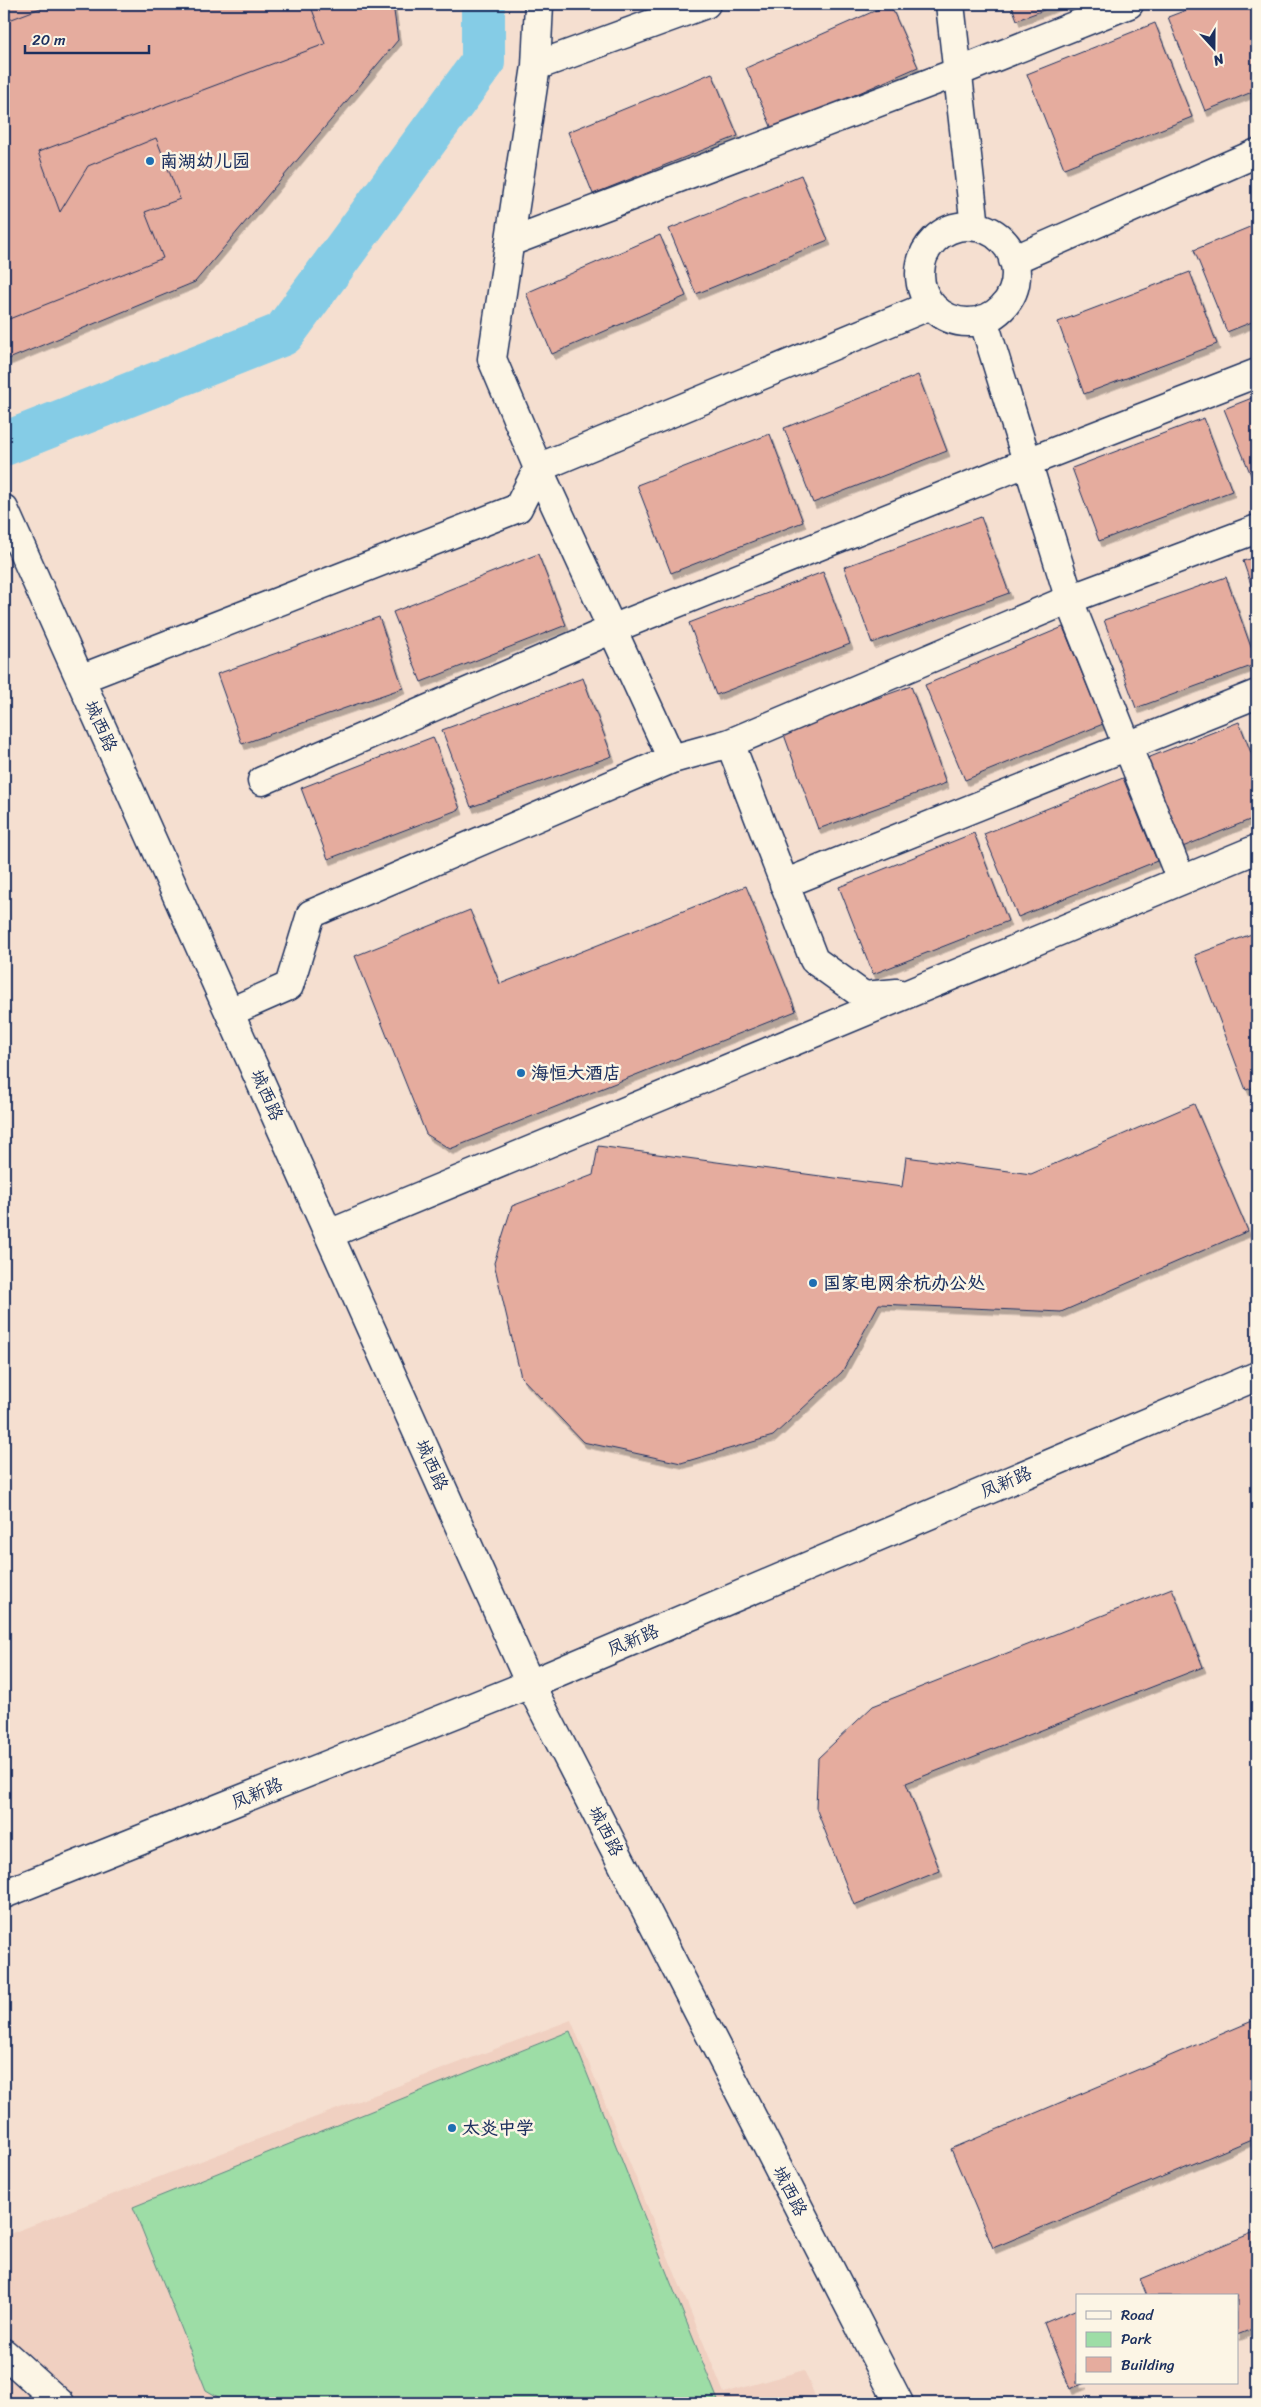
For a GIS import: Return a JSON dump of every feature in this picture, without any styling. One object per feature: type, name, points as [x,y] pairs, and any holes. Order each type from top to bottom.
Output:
[{"type":"street","points":[[539,4],[536,66],[492,359],[538,468],[672,759]]},
{"type":"street","points":[[536,66],[706,4]]},
{"type":"street","points":[[950,4],[975,227]]},
{"type":"street","points":[[510,242],[958,72],[1129,4]]},
{"type":"street","points":[[1013,260],[1257,153]]},
{"type":"street","points":[[958,227],[975,227],[989,231],[1002,239],[1010,251],[1013,260],[1016,281],[1011,295],[1002,307],[976,322],[959,322],[944,316],[931,305],[922,291],[920,275],[922,259],[930,244],[942,233],[958,227]]},
{"type":"street","points":[[80,679],[518,508],[538,468],[931,305]]},
{"type":"street","points":[[983,319],[1070,599],[1181,880]]},
{"type":"street","points":[[262,781],[613,629],[1028,462],[1257,373]]},
{"type":"street","name":"城西路","points":[[4,509],[530,1684],[899,2403]]},
{"type":"street","points":[[230,1012],[289,986],[311,914],[672,759],[730,744],[1070,599],[1257,529]]},
{"type":"street","points":[[784,884],[1257,694]]},
{"type":"street","points":[[730,744],[814,960],[864,996],[913,992]]},
{"type":"street","points":[[329,1234],[1257,849]]},
{"type":"street","name":"凤新路","points":[[4,1894],[530,1684],[1257,1376]]},
{"type":"street","points":[[4,2353],[60,2403]]},
{"type":"shaded area","name":"太炎中学","points":[[571,2020],[724,2393],[804,2370],[818,2403],[4,2403],[4,2236]]},
{"type":"green space","name":"太炎中学","points":[[570,2031],[719,2403],[228,2403],[206,2390],[133,2207]]},
{"type":"building","name":"南湖幼儿园","points":[[4,4],[393,4],[398,40],[195,282],[4,361]]},
{"type":"building","points":[[51,4],[310,4],[325,44],[38,152],[60,212],[88,166],[156,138],[180,199],[145,212],[163,258],[4,321],[4,22]]},
{"type":"building","points":[[890,4],[918,67],[773,131],[746,68]]},
{"type":"building","points":[[1011,4],[1060,4],[1017,20]]},
{"type":"building","points":[[1202,4],[1257,4],[1257,90],[1205,111],[1168,17]]},
{"type":"building","points":[[1155,23],[1192,117],[1064,168],[1027,74]]},
{"type":"building","points":[[712,73],[738,136],[593,194],[568,132]]},
{"type":"building","points":[[801,175],[828,240],[696,294],[669,229]]},
{"type":"building","points":[[1257,224],[1257,320],[1227,332],[1194,250]]},
{"type":"building","points":[[660,235],[686,296],[552,354],[526,293]]},
{"type":"building","points":[[1190,272],[1217,344],[1084,394],[1058,322]]},
{"type":"building","points":[[918,375],[947,451],[813,503],[784,428]]},
{"type":"building","points":[[1257,396],[1257,478],[1253,480],[1224,409]]},
{"type":"building","points":[[1204,418],[1232,491],[1099,541],[1072,468]]},
{"type":"building","points":[[770,434],[803,522],[671,573],[637,485]]},
{"type":"building","points":[[981,517],[1009,593],[872,643],[844,567]]},
{"type":"building","points":[[538,554],[566,625],[421,682],[393,612]]},
{"type":"building","points":[[1257,557],[1257,602],[1243,561]]},
{"type":"building","points":[[823,572],[850,644],[716,695],[689,623]]},
{"type":"building","points":[[1226,577],[1257,664],[1136,708],[1104,620]]},
{"type":"building","points":[[379,617],[403,688],[242,744],[217,674]]},
{"type":"building","points":[[1063,627],[1103,724],[965,780],[925,685]]},
{"type":"building","points":[[583,678],[612,756],[471,807],[442,730]]},
{"type":"building","points":[[911,686],[946,783],[818,829],[783,732]]},
{"type":"building","points":[[1239,722],[1257,768],[1257,817],[1180,848],[1145,759]]},
{"type":"building","points":[[433,737],[460,809],[328,859],[301,788]]},
{"type":"building","points":[[1123,778],[1157,861],[1018,917],[984,834]]},
{"type":"building","points":[[974,833],[1008,921],[873,974],[839,887]]},
{"type":"building","name":"海恒大酒店","points":[[746,886],[796,1011],[450,1149],[426,1134],[355,956],[470,910],[500,984]]},
{"type":"building","points":[[1257,932],[1257,1086],[1246,1090],[1195,955]]},
{"type":"building","name":"国家电网余杭办公处","points":[[1194,1104],[1248,1231],[1061,1312],[879,1304],[842,1372],[773,1436],[681,1463],[583,1442],[521,1377],[494,1263],[512,1206],[593,1175],[598,1146],[902,1187],[906,1157],[1031,1174]]},
{"type":"building","points":[[1172,1588],[1203,1667],[906,1783],[940,1871],[854,1905],[816,1808],[818,1758],[873,1706]]},
{"type":"building","points":[[1257,2019],[1257,2137],[993,2248],[951,2149]]},
{"type":"building","points":[[1257,2231],[1257,2327],[1238,2335],[1238,2294],[1146,2294],[1140,2279]]},
{"type":"building","points":[[1076,2309],[1076,2384],[1082,2384],[1070,2389],[1044,2323]]},
{"type":"waterway","points":[[4,444],[283,334],[483,62],[483,4]]},
{"type":"place","name":"南湖幼儿园","points":[[150,161]]},
{"type":"place","name":"海恒大酒店","points":[[521,1073]]},
{"type":"place","name":"国家电网余杭办公处","points":[[813,1283]]},
{"type":"place","name":"太炎中学","points":[[452,2128]]}]
